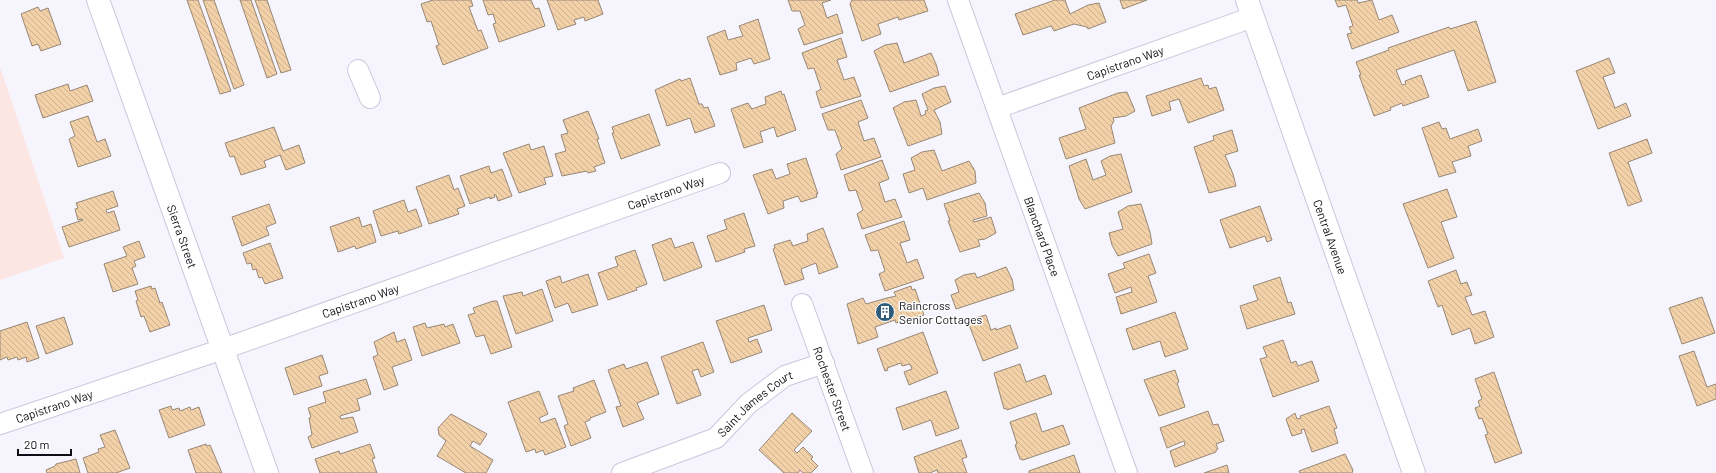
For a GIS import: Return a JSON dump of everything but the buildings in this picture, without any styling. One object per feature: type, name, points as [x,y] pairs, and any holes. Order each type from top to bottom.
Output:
[{"type":"street","name":"Sierra Street","points":[[98,0],[267,473]]},
{"type":"street","name":"Blanchard Place","points":[[958,0],[1127,473]]},
{"type":"street","name":"Capistrano Way","points":[[997,108],[1250,8]]},
{"type":"street","name":"Central Avenue","points":[[1250,8],[1414,473]]},
{"type":"street","points":[[358,70],[370,98]]},
{"type":"street","name":"Capistrano Way","points":[[0,424],[223,349],[720,172]]},
{"type":"street","name":"Rochester Street","points":[[802,304],[863,473]]},
{"type":"street","name":"Saint James Court","points":[[622,473],[716,438],[748,404],[785,376],[824,363]]},
{"type":"shaded area","points":[[0,67],[64,258],[0,280]]},
{"type":"place","name":"Raincross Senior Cottages","points":[[885,312]]}]
